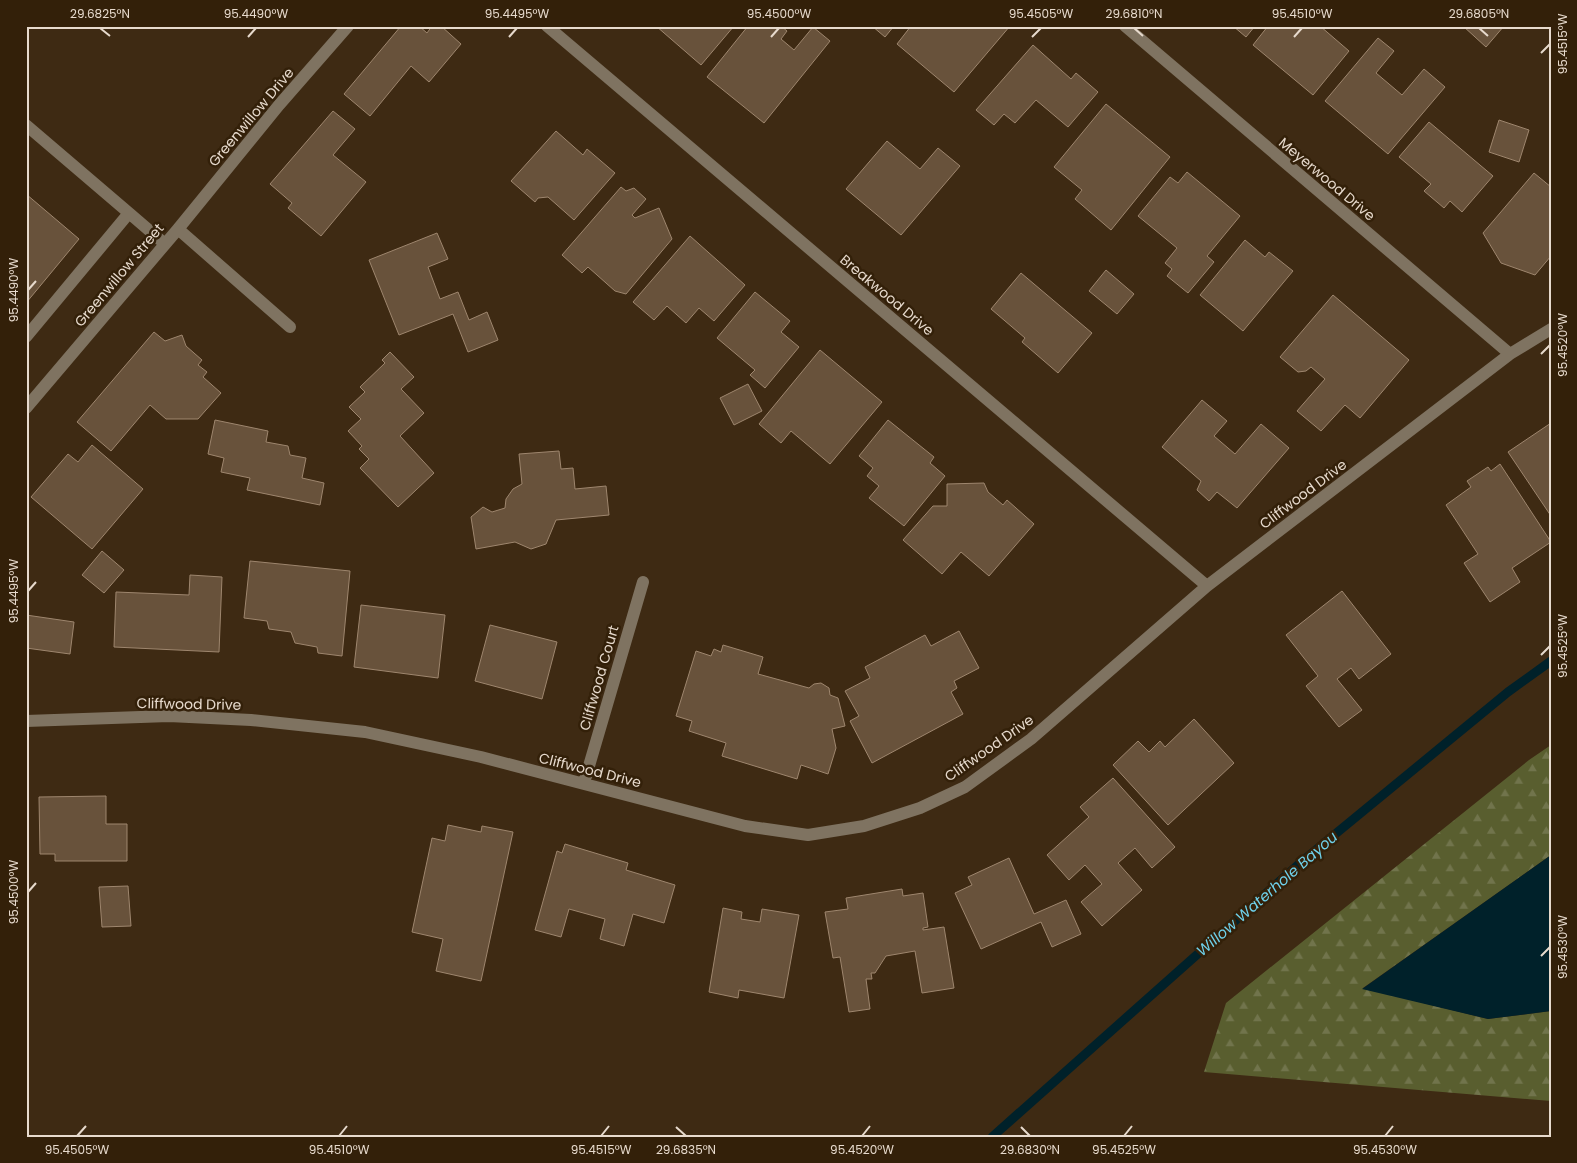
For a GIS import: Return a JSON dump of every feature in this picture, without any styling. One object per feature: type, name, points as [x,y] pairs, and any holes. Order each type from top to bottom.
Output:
[{"type":"street","name":"Greenwillow Drive","points":[[178,229],[279,105],[348,26]]},
{"type":"street","name":"Breakwood Drive","points":[[547,26],[1207,586]]},
{"type":"street","name":"Meyerwood Drive","points":[[1125,26],[1510,354]]},
{"type":"street","points":[[26,125],[165,244]]},
{"type":"street","points":[[26,337],[129,213]]},
{"type":"street","name":"Greenwillow Street","points":[[26,408],[178,229],[290,327]]},
{"type":"street","name":"Cliffwood Drive","points":[[26,721],[169,716],[251,720],[365,732],[481,757],[745,826],[808,835],[864,826],[911,811],[965,788],[1031,739],[1207,586],[1510,354],[1551,329]]},
{"type":"street","name":"Cliffwood Court","points":[[584,783],[643,582]]},
{"type":"green space","points":[[1551,745],[1551,855],[1363,988],[1488,1019],[1551,1011],[1551,1101],[1204,1072],[1226,1003],[1529,760]]},
{"type":"water","points":[[1551,855],[1551,1011],[1488,1019],[1362,989]]},
{"type":"building","points":[[401,26],[419,26],[427,33],[432,26],[441,26],[461,44],[429,82],[411,66],[370,116],[344,94]]},
{"type":"building","points":[[656,26],[734,26],[701,65]]},
{"type":"building","points":[[748,26],[781,26],[787,31],[781,39],[794,50],[813,27],[830,41],[764,123],[707,77]]},
{"type":"building","points":[[872,26],[894,26],[885,37]]},
{"type":"building","points":[[911,26],[1010,26],[954,92],[897,44]]},
{"type":"building","points":[[1233,26],[1255,26],[1246,37]]},
{"type":"building","points":[[1268,26],[1320,26],[1349,51],[1313,95],[1253,45]]},
{"type":"building","points":[[1463,26],[1504,26],[1486,47]]},
{"type":"building","points":[[1378,38],[1394,51],[1376,73],[1402,95],[1424,69],[1445,87],[1388,154],[1325,101]]},
{"type":"building","points":[[1033,45],[1071,79],[1076,73],[1098,92],[1068,127],[1036,100],[1015,123],[1004,114],[994,125],[976,110]]},
{"type":"building","points":[[1106,104],[1170,157],[1111,230],[1075,199],[1082,190],[1054,167]]},
{"type":"building","points":[[333,111],[355,129],[333,155],[366,182],[321,236],[288,208],[292,203],[270,184]]},
{"type":"building","points":[[1499,120],[1529,130],[1519,162],[1489,152]]},
{"type":"building","points":[[1429,122],[1493,176],[1462,212],[1450,201],[1444,208],[1424,191],[1431,184],[1399,157]]},
{"type":"building","points":[[556,131],[583,155],[587,149],[615,173],[574,220],[548,197],[538,198],[535,202],[511,181]]},
{"type":"building","points":[[887,141],[920,169],[938,148],[960,166],[901,235],[846,189]]},
{"type":"building","points":[[1187,172],[1240,216],[1207,256],[1214,262],[1188,293],[1167,276],[1172,269],[1165,263],[1177,248],[1138,216],[1170,177],[1178,183]]},
{"type":"building","points":[[1534,173],[1551,187],[1551,256],[1535,275],[1501,263],[1483,233]]},
{"type":"building","points":[[621,187],[626,191],[634,188],[646,199],[632,215],[635,218],[659,208],[672,239],[626,294],[615,291],[588,267],[582,273],[562,255]]},
{"type":"building","points":[[26,194],[79,239],[26,303]]},
{"type":"building","points":[[437,233],[448,259],[428,267],[440,299],[458,292],[469,320],[487,312],[498,340],[468,352],[453,314],[399,335],[369,260]]},
{"type":"building","points":[[690,236],[745,285],[714,321],[699,308],[686,323],[667,306],[654,320],[633,302]]},
{"type":"building","points":[[1245,240],[1265,257],[1269,252],[1293,271],[1243,331],[1200,295]]},
{"type":"building","points":[[1106,270],[1134,294],[1117,314],[1089,291]]},
{"type":"building","points":[[1021,273],[1092,333],[1058,373],[1022,342],[1025,338],[991,309]]},
{"type":"building","points":[[755,292],[790,321],[781,332],[799,347],[765,388],[750,375],[755,370],[717,338]]},
{"type":"building","points":[[1333,295],[1409,360],[1360,418],[1345,405],[1321,431],[1297,411],[1325,379],[1311,367],[1306,371],[1298,372],[1280,357]]},
{"type":"building","points":[[154,332],[165,341],[182,335],[186,346],[202,360],[198,365],[207,372],[203,377],[221,393],[198,419],[166,419],[150,405],[111,451],[77,422]]},
{"type":"building","points":[[820,350],[882,402],[830,464],[791,431],[781,443],[759,424]]},
{"type":"building","points":[[390,352],[414,377],[401,389],[424,413],[400,436],[434,473],[398,507],[360,468],[369,459],[359,449],[362,446],[348,431],[361,419],[349,407],[365,392],[360,387],[385,363],[382,360]]},
{"type":"building","points":[[748,384],[762,411],[734,425],[720,398]]},
{"type":"building","points":[[1202,400],[1227,421],[1214,436],[1235,454],[1261,424],[1289,448],[1237,508],[1217,492],[1209,501],[1197,490],[1201,481],[1162,447]]},
{"type":"building","points":[[215,420],[268,431],[266,442],[288,446],[290,455],[306,458],[302,478],[324,483],[320,505],[247,490],[250,478],[221,472],[224,458],[208,454]]},
{"type":"building","points":[[888,420],[934,457],[930,463],[945,476],[904,526],[869,498],[879,486],[867,476],[873,468],[859,456]]},
{"type":"building","points":[[1551,423],[1551,516],[1508,452]]},
{"type":"building","points":[[92,445],[143,489],[92,549],[31,497],[68,454],[78,462]]},
{"type":"building","points":[[559,451],[561,469],[573,468],[575,489],[606,486],[609,515],[556,520],[546,544],[531,549],[515,542],[476,549],[471,517],[483,507],[492,512],[505,508],[506,499],[513,489],[522,484],[519,454]]},
{"type":"building","points":[[1500,464],[1551,542],[1512,568],[1520,582],[1490,602],[1464,563],[1478,554],[1446,505],[1471,487],[1467,481],[1488,467],[1491,471]]},
{"type":"building","points":[[984,483],[988,492],[1003,505],[1007,500],[1034,524],[989,576],[961,552],[942,574],[903,540],[933,506],[947,506],[947,484]]},
{"type":"building","points":[[102,551],[124,570],[104,593],[82,575]]},
{"type":"building","points":[[250,561],[350,571],[342,656],[318,653],[317,647],[295,643],[291,632],[269,629],[267,621],[244,618]]},
{"type":"building","points":[[190,575],[222,577],[219,652],[114,647],[116,592],[189,595]]},
{"type":"building","points":[[1342,591],[1391,654],[1359,679],[1351,668],[1337,679],[1362,710],[1339,727],[1306,686],[1318,676],[1286,635]]},
{"type":"building","points":[[361,605],[445,615],[438,678],[354,667]]},
{"type":"building","points":[[26,615],[74,622],[70,654],[26,648]]},
{"type":"building","points":[[490,625],[557,642],[542,699],[475,681]]},
{"type":"building","points":[[959,631],[979,668],[954,681],[957,688],[951,692],[963,714],[872,763],[850,721],[859,716],[845,691],[870,678],[865,667],[925,635],[931,646]]},
{"type":"building","points":[[723,645],[763,657],[758,674],[809,688],[814,684],[821,683],[829,688],[830,695],[838,698],[845,726],[832,729],[836,748],[828,774],[801,765],[797,779],[722,756],[726,743],[689,731],[692,721],[676,716],[696,651],[711,656],[714,649],[721,652]]},
{"type":"building","points":[[1194,719],[1234,763],[1168,825],[1113,765],[1138,741],[1149,752],[1160,741],[1165,747]]},
{"type":"building","points":[[1113,778],[1175,847],[1152,868],[1135,848],[1118,863],[1142,890],[1102,926],[1081,902],[1102,884],[1085,865],[1069,880],[1047,855],[1089,817],[1080,807]]},
{"type":"building","points":[[106,796],[106,824],[127,824],[127,861],[55,861],[55,854],[40,854],[39,797]]},
{"type":"building","points":[[448,825],[481,832],[482,826],[513,832],[481,981],[436,971],[443,939],[412,932],[432,838],[445,841]]},
{"type":"building","points":[[565,844],[628,863],[626,870],[675,885],[664,923],[633,914],[624,946],[600,939],[605,919],[569,909],[561,937],[535,930],[557,851],[562,853]]},
{"type":"building","points":[[1009,858],[1034,914],[1066,900],[1081,934],[1052,947],[1041,922],[981,949],[955,893],[972,885],[968,877]]},
{"type":"building","points":[[128,886],[131,926],[102,927],[99,887]]},
{"type":"building","points":[[902,889],[903,896],[923,893],[928,927],[923,928],[923,930],[944,927],[954,988],[922,993],[915,951],[886,956],[875,973],[871,973],[872,979],[866,979],[870,1009],[849,1012],[840,957],[833,958],[825,912],[848,909],[846,898]]},
{"type":"building","points":[[723,908],[742,912],[741,919],[760,922],[762,909],[799,915],[784,998],[739,990],[738,998],[709,992]]},
{"type":"waterway","name":"Willow Waterhole Bayou","points":[[992,1137],[1300,863],[1508,692],[1551,661]]}]
